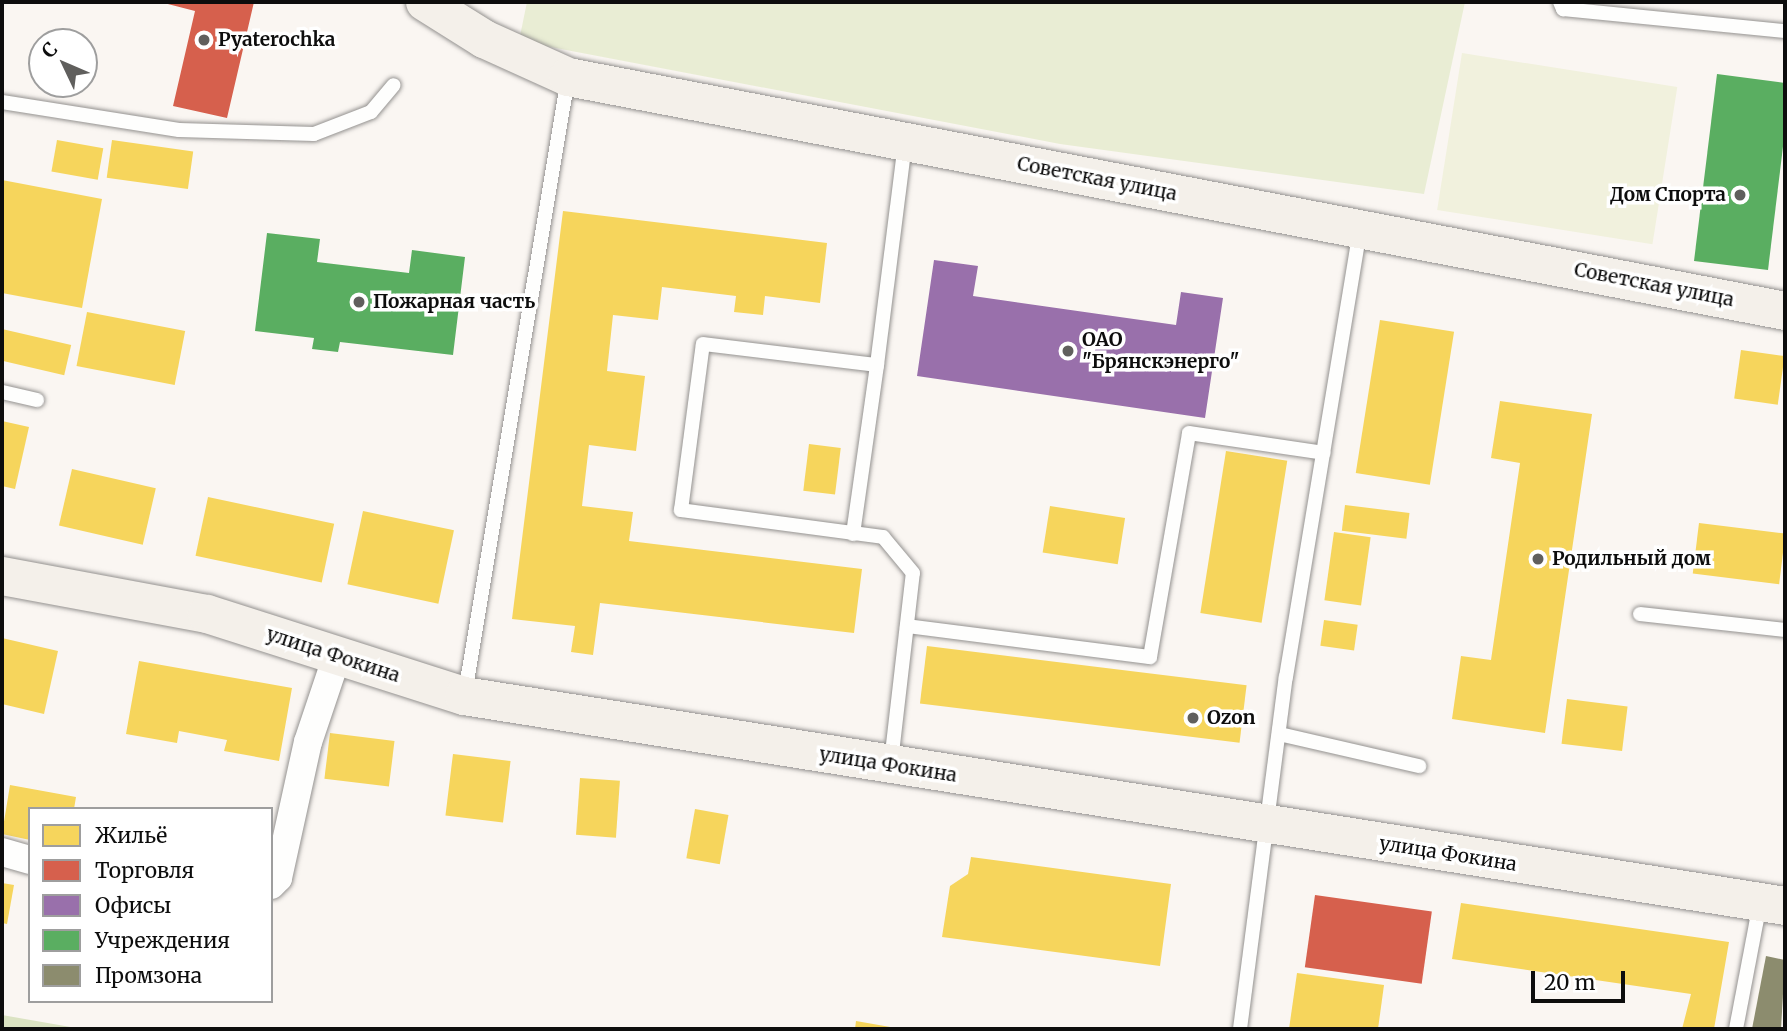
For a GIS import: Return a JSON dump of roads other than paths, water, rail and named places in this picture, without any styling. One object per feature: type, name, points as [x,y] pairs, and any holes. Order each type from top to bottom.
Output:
[{"type":"main road","name":"Советская улица","points":[[425,2],[484,39],[568,77],[1329,225],[1361,227],[1785,311]]},
{"type":"main road","name":"улица Фокина","points":[[2,576],[207,614],[464,696],[1267,827],[1773,904]]},
{"type":"street","points":[[273,883],[278,878],[308,742],[337,656]]},
{"type":"street","points":[[2,852],[28,859]]},
{"type":"lane","points":[[1560,2],[1563,9],[1785,31]]},
{"type":"lane","points":[[464,696],[568,77]]},
{"type":"lane","points":[[2,102],[178,130],[314,134],[372,112],[394,85]]},
{"type":"lane","points":[[853,534],[905,141]]},
{"type":"lane","points":[[1240,1029],[1279,734],[1361,227]]},
{"type":"lane","points":[[877,365],[703,344],[681,510],[883,537],[913,573],[890,765]]},
{"type":"lane","points":[[2,392],[37,400]]},
{"type":"lane","points":[[907,626],[1150,657],[1189,433],[1324,453]]},
{"type":"lane","points":[[1640,614],[1785,630]]},
{"type":"lane","points":[[1279,734],[1419,766]]},
{"type":"lane","points":[[1736,1029],[1773,904]]},
{"type":"place","name":"Pyaterochka","points":[[204,40]]},
{"type":"place","name":"Дом Спорта","points":[[1740,195]]},
{"type":"place","name":"Пожарная часть","points":[[359,302]]},
{"type":"place","name":"ОАО \"Брянскэнерго\"","points":[[1068,351]]},
{"type":"place","name":"Родильный дом","points":[[1538,559]]},
{"type":"place","name":"Ozon","points":[[1193,718]]}]
